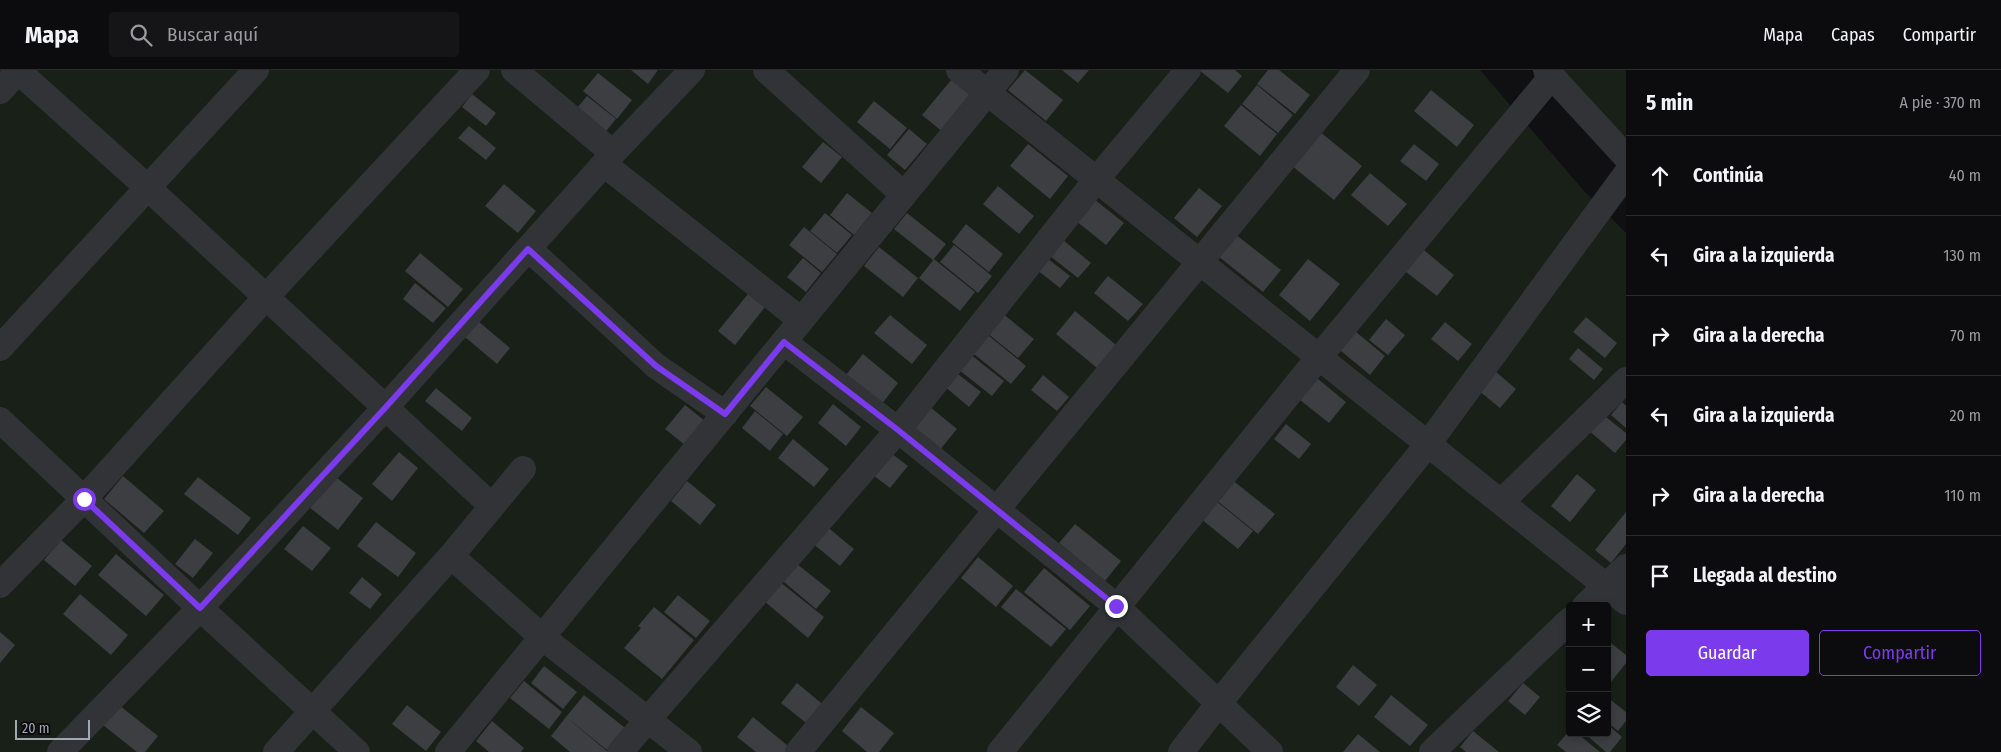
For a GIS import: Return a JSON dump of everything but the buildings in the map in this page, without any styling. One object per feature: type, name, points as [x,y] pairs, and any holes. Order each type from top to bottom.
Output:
[{"type":"street","points":[[0,348],[256,70]]},
{"type":"street","points":[[0,585],[84,499],[266,297],[477,70]]},
{"type":"street","points":[[514,70],[609,158],[801,320]]},
{"type":"street","points":[[60,752],[200,608],[385,408],[609,158],[692,70]]},
{"type":"street","points":[[766,70],[904,195]]},
{"type":"street","points":[[959,70],[1626,602]]},
{"type":"street","points":[[448,752],[1006,70]]},
{"type":"street","points":[[620,752],[898,430],[1096,180],[1188,70]]},
{"type":"street","points":[[798,752],[1357,70]]},
{"type":"street","points":[[0,91],[18,71],[147,187],[492,506]]},
{"type":"street","points":[[1000,752],[1116,606],[1549,73],[1626,156]]},
{"type":"street","points":[[1182,752],[1218,704],[1428,444],[1626,174]]},
{"type":"street","points":[[528,249],[656,366],[725,414]]},
{"type":"street","points":[[784,342],[898,430],[1116,606],[1270,752]]},
{"type":"street","points":[[1501,502],[1626,380]]},
{"type":"street","points":[[0,420],[357,752]]},
{"type":"street","points":[[276,752],[451,556],[523,469]]},
{"type":"street","points":[[451,556],[542,637],[689,752]]},
{"type":"street","points":[[1589,602],[1626,567]]},
{"type":"street","points":[[1432,752],[1566,624]]},
{"type":"shaded area","points":[[0,70],[1480,70],[1585,192],[1626,233],[1626,752],[0,752]]},
{"type":"shaded area","points":[[1542,70],[1626,70],[1626,158]]},
{"type":"route","points":[[84,499],[200,608],[385,408],[528,249],[656,366],[725,414],[784,342],[898,430],[1116,606]]}]
